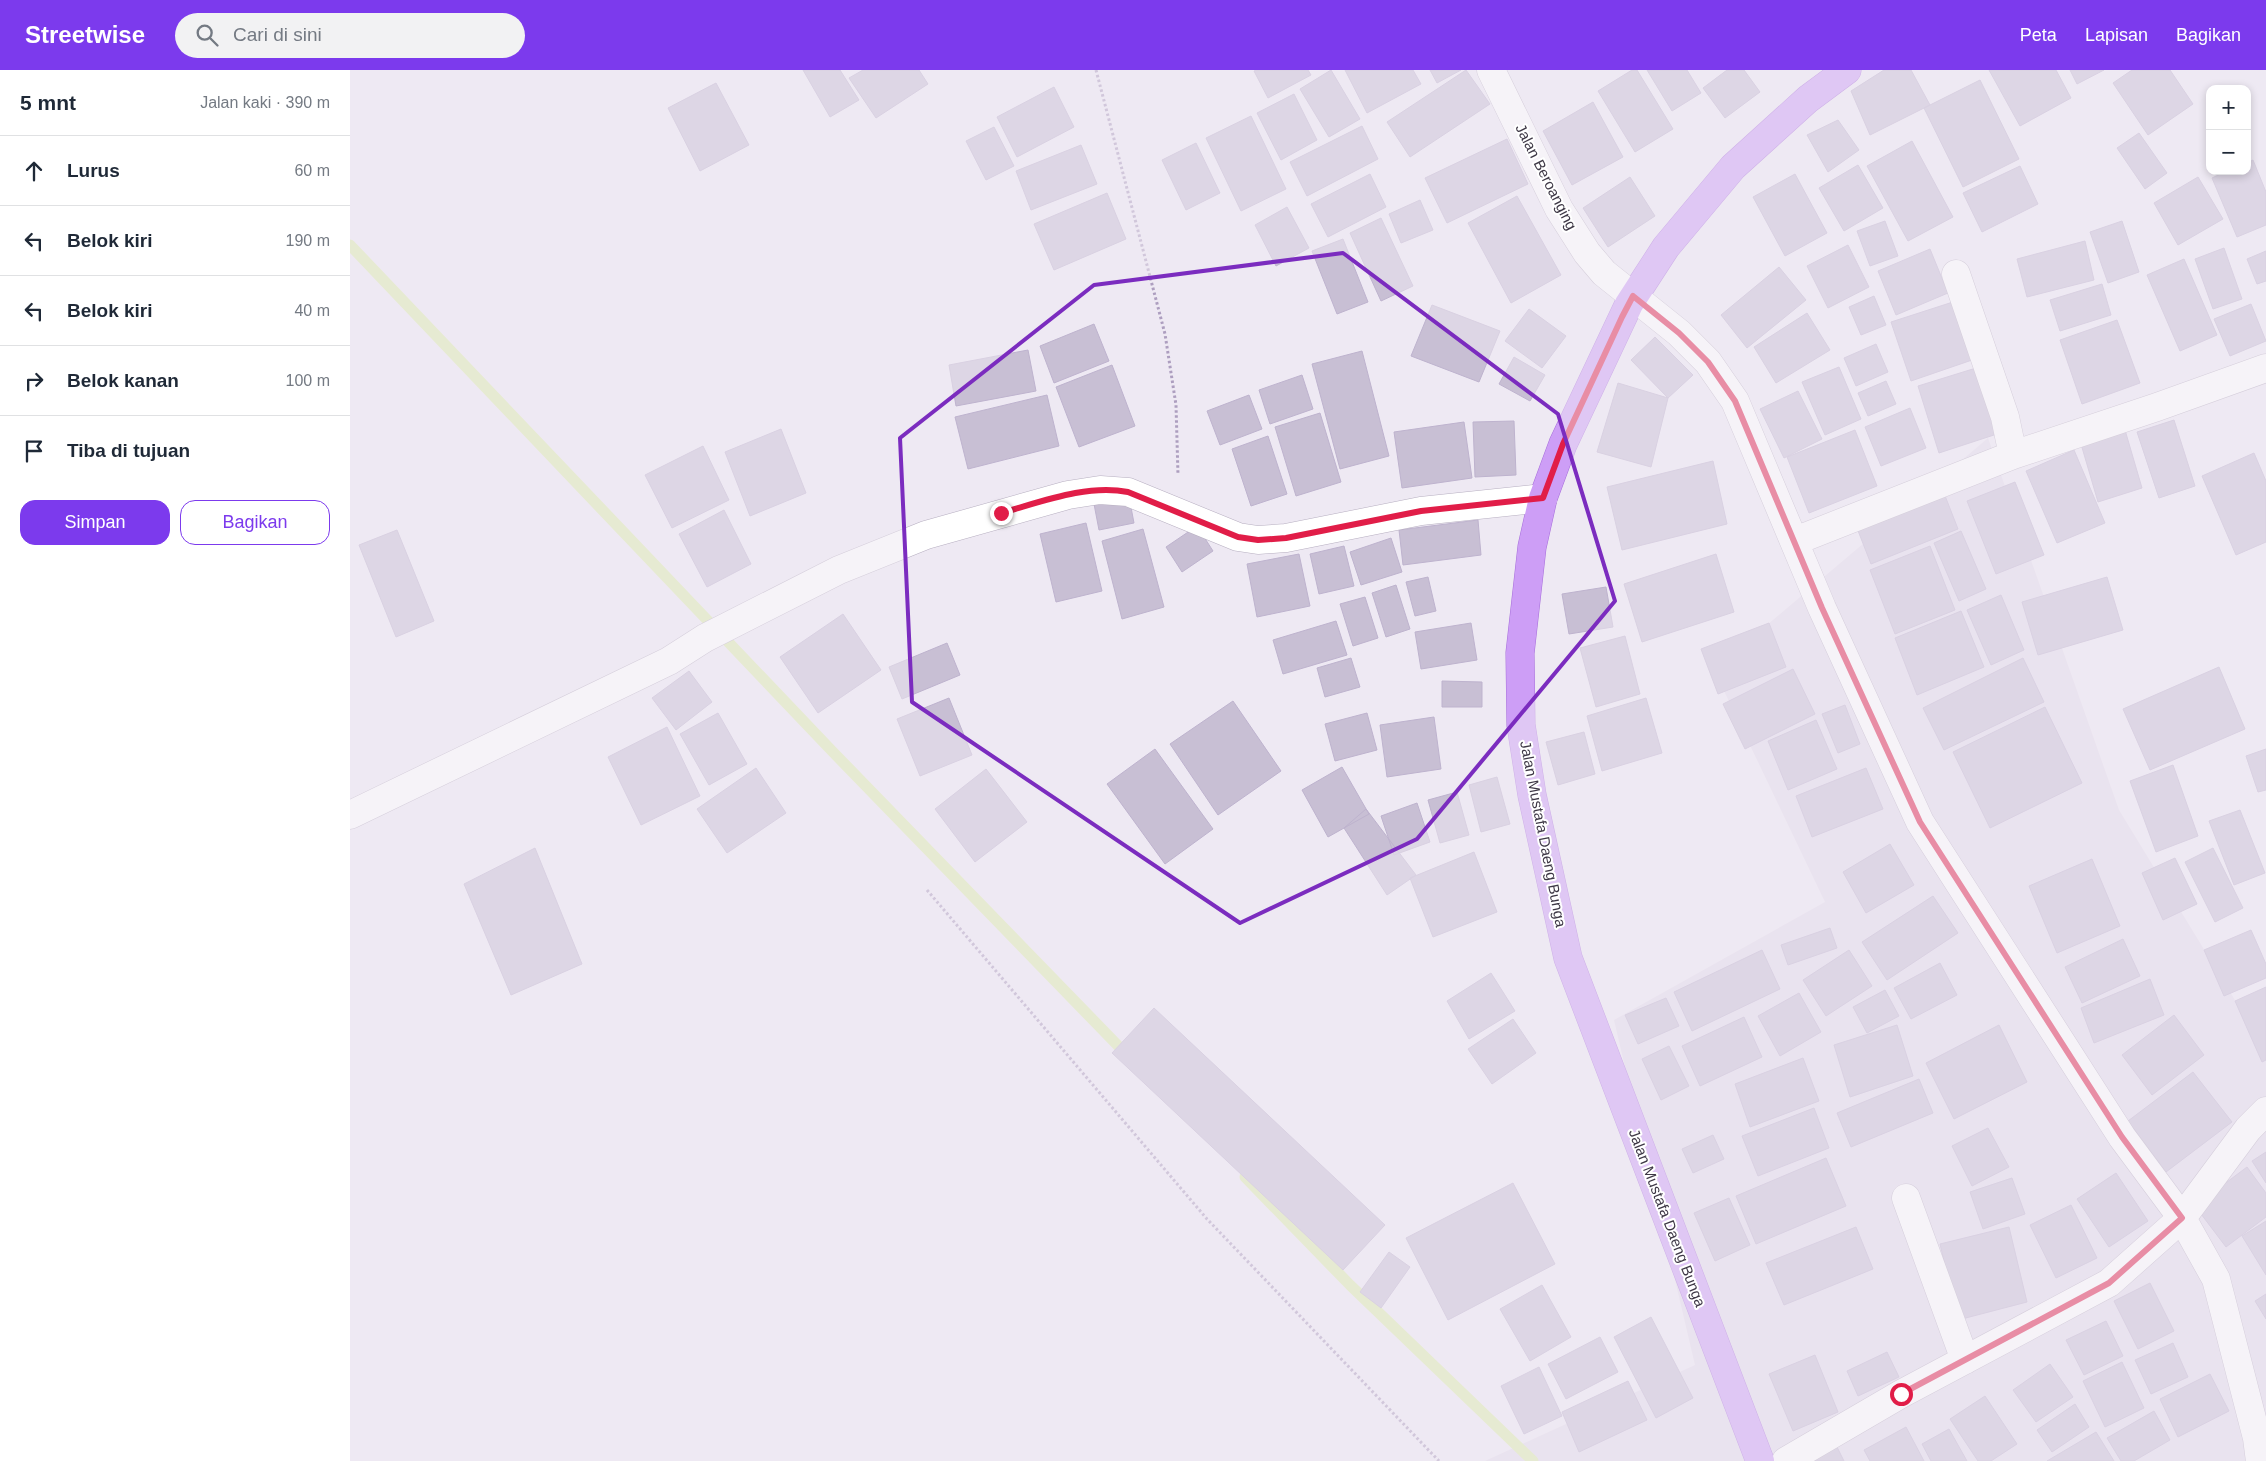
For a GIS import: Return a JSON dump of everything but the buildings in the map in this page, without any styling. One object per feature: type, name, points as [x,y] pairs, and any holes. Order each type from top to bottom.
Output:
[{"type":"main road","name":"Jalan Mustafa Daeng Bunga","points":[[1760,1461],[1568,958],[1532,795],[1521,725],[1520,652],[1532,547],[1543,498],[1563,444],[1633,296],[1666,247],[1733,167],[1808,99],[1847,70]]},
{"type":"street","name":"Jalan Beroanging","points":[[1491,70],[1519,122],[1559,209],[1587,253],[1604,273],[1679,333],[1708,362],[1735,401],[1822,608],[1920,822],[2122,1137],[2182,1218],[2216,1279],[2257,1438],[2260,1461]]},
{"type":"street","points":[[1956,274],[2005,417],[2013,455]]},
{"type":"street","points":[[1795,541],[2013,455],[2266,368]]},
{"type":"street","points":[[350,815],[669,661],[705,638],[839,570],[926,535],[1010,510],[1068,495],[1100,490],[1128,492],[1238,537],[1258,540],[1286,538],[1421,511],[1543,498]]},
{"type":"street","points":[[1786,1461],[1901,1394],[2109,1283],[2182,1218],[2248,1129],[2266,1111]]},
{"type":"street","points":[[1906,1198],[1965,1360]]},
{"type":"path","points":[[1096,70],[1165,334],[1176,406],[1179,462],[1175,512]]},
{"type":"path","points":[[927,890],[1207,1219],[1439,1461]]},
{"type":"highlighted area","points":[[1343,253],[1558,414],[1615,601],[1417,839],[1240,923],[912,702],[900,438],[1094,285]]},
{"type":"shaded area","points":[[1988,438],[2119,810],[2266,1051],[2266,1461],[1485,1461],[1695,1365],[1614,1020],[1825,902],[1714,670]]},
{"type":"waterway","points":[[350,245],[832,751],[1129,1057]]},
{"type":"waterway","points":[[1245,1177],[1350,1285],[1533,1461]]},
{"type":"route","points":[[1001,513],[1068,495],[1100,490],[1116,490],[1128,492],[1238,537],[1258,540],[1286,538],[1421,511],[1543,498],[1563,444],[1633,296],[1679,333],[1708,362],[1735,401],[1822,608],[1920,822],[2122,1137],[2182,1218],[2144,1254],[2109,1283],[1901,1394]]}]
